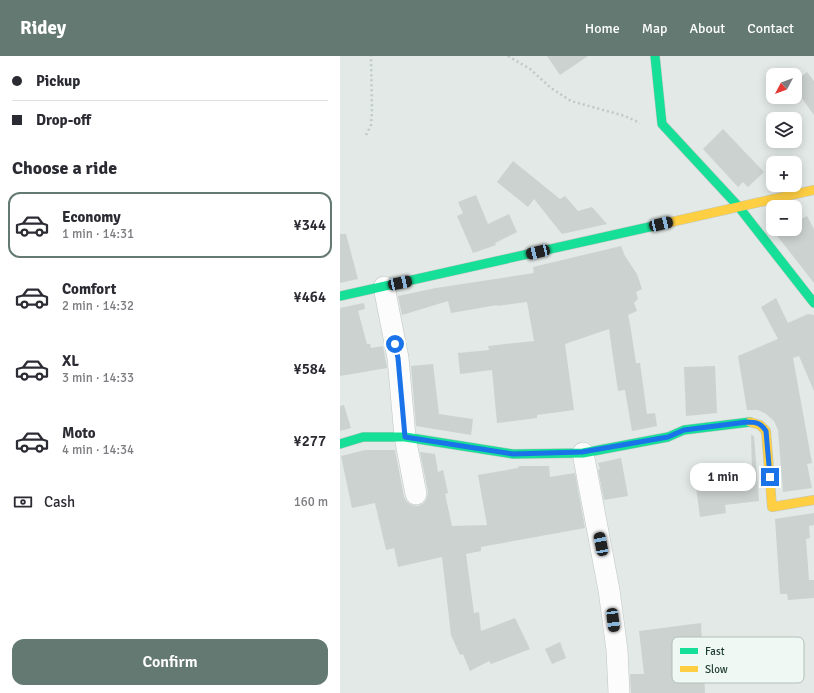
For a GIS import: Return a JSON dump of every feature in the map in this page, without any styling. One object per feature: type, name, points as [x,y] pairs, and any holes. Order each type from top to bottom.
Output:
[{"type":"street","points":[[655,56],[662,124],[738,206],[813,300]]},
{"type":"street","points":[[340,296],[814,190]]},
{"type":"street","points":[[384,287],[398,358],[405,437],[416,494]]},
{"type":"street","points":[[340,444],[363,437],[405,437],[513,454],[582,452],[668,437],[684,430],[757,422],[763,426],[766,431],[772,507],[814,500]]},
{"type":"street","points":[[582,452],[609,590],[617,650],[619,693]]},
{"type":"path","points":[[366,135],[371,125],[372,112],[371,56]]},
{"type":"path","points":[[508,56],[530,69],[551,88],[571,101],[625,116],[643,124],[662,124]]},
{"type":"building","points":[[547,56],[588,56],[560,75]]},
{"type":"building","points":[[807,72],[814,81],[814,115],[802,99],[802,76]]},
{"type":"building","points":[[723,129],[764,172],[748,187],[743,182],[738,187],[703,149]]},
{"type":"building","points":[[513,161],[560,199],[565,196],[578,211],[592,207],[607,224],[562,234],[534,199],[528,207],[497,182]]},
{"type":"building","points":[[476,195],[488,224],[509,214],[517,232],[495,243],[496,245],[473,253],[457,216],[463,213],[458,202]]},
{"type":"building","points":[[807,216],[814,229],[814,283],[777,236],[802,236],[802,218]]},
{"type":"building","points":[[340,234],[346,234],[358,279],[340,283]]},
{"type":"building","points":[[621,246],[625,256],[637,274],[642,289],[636,292],[638,299],[634,303],[637,311],[628,315],[636,363],[640,363],[647,414],[655,413],[657,426],[632,431],[625,390],[618,391],[609,329],[565,344],[574,410],[537,415],[537,418],[497,423],[492,370],[460,374],[458,353],[489,350],[488,346],[534,341],[527,302],[497,305],[451,313],[448,301],[402,315],[398,296],[436,288],[534,273],[533,267]]},
{"type":"building","points":[[776,298],[788,323],[808,314],[814,315],[814,391],[799,356],[793,358],[812,463],[807,464],[812,488],[783,492],[778,430],[774,421],[766,414],[758,410],[747,410],[738,356],[778,339],[761,307]]},
{"type":"building","points":[[364,303],[365,309],[358,311],[367,344],[370,344],[371,348],[383,346],[387,368],[340,376],[340,308]]},
{"type":"building","points":[[433,364],[439,414],[473,419],[471,435],[416,426],[411,366]]},
{"type":"building","points":[[715,366],[717,413],[686,416],[684,367]]},
{"type":"building","points":[[344,405],[351,428],[340,431],[340,406]]},
{"type":"building","points":[[751,435],[754,436],[759,501],[725,505],[726,513],[700,517],[695,480],[752,472]]},
{"type":"building","points":[[365,450],[395,450],[404,497],[407,502],[418,506],[424,503],[428,492],[420,452],[435,454],[438,472],[443,470],[448,493],[445,494],[452,526],[487,525],[478,475],[518,468],[520,466],[549,466],[550,477],[575,473],[585,528],[481,547],[481,551],[466,554],[474,613],[479,612],[481,631],[515,618],[530,649],[491,664],[489,661],[470,671],[463,654],[460,655],[451,635],[442,557],[398,567],[394,548],[386,550],[375,503],[352,508],[341,456]]},
{"type":"building","points":[[621,458],[628,496],[604,500],[598,463]]},
{"type":"building","points":[[814,513],[814,525],[809,526],[810,538],[806,539],[809,580],[814,580],[814,598],[788,600],[787,594],[780,594],[775,519]]},
{"type":"building","points":[[701,623],[702,637],[672,637],[672,683],[705,683],[705,693],[631,693],[630,674],[644,674],[639,631]]},
{"type":"building","points":[[560,642],[566,658],[552,664],[545,649]]},
{"type":"traffic: fast","points":[[655,56],[662,124],[738,206],[814,303]]},
{"type":"traffic: fast","points":[[340,296],[658,225]]},
{"type":"traffic: fast","points":[[340,444],[363,437],[405,437],[513,454],[583,453],[668,437],[684,430],[750,422]]},
{"type":"traffic: slow","points":[[658,225],[814,190]]},
{"type":"traffic: slow","points":[[750,422],[760,425],[766,431],[772,507],[814,500]]},
{"type":"route","points":[[395,344],[398,358],[405,437],[513,454],[582,452],[668,437],[684,430],[757,422],[763,426],[766,431],[770,477]]}]
